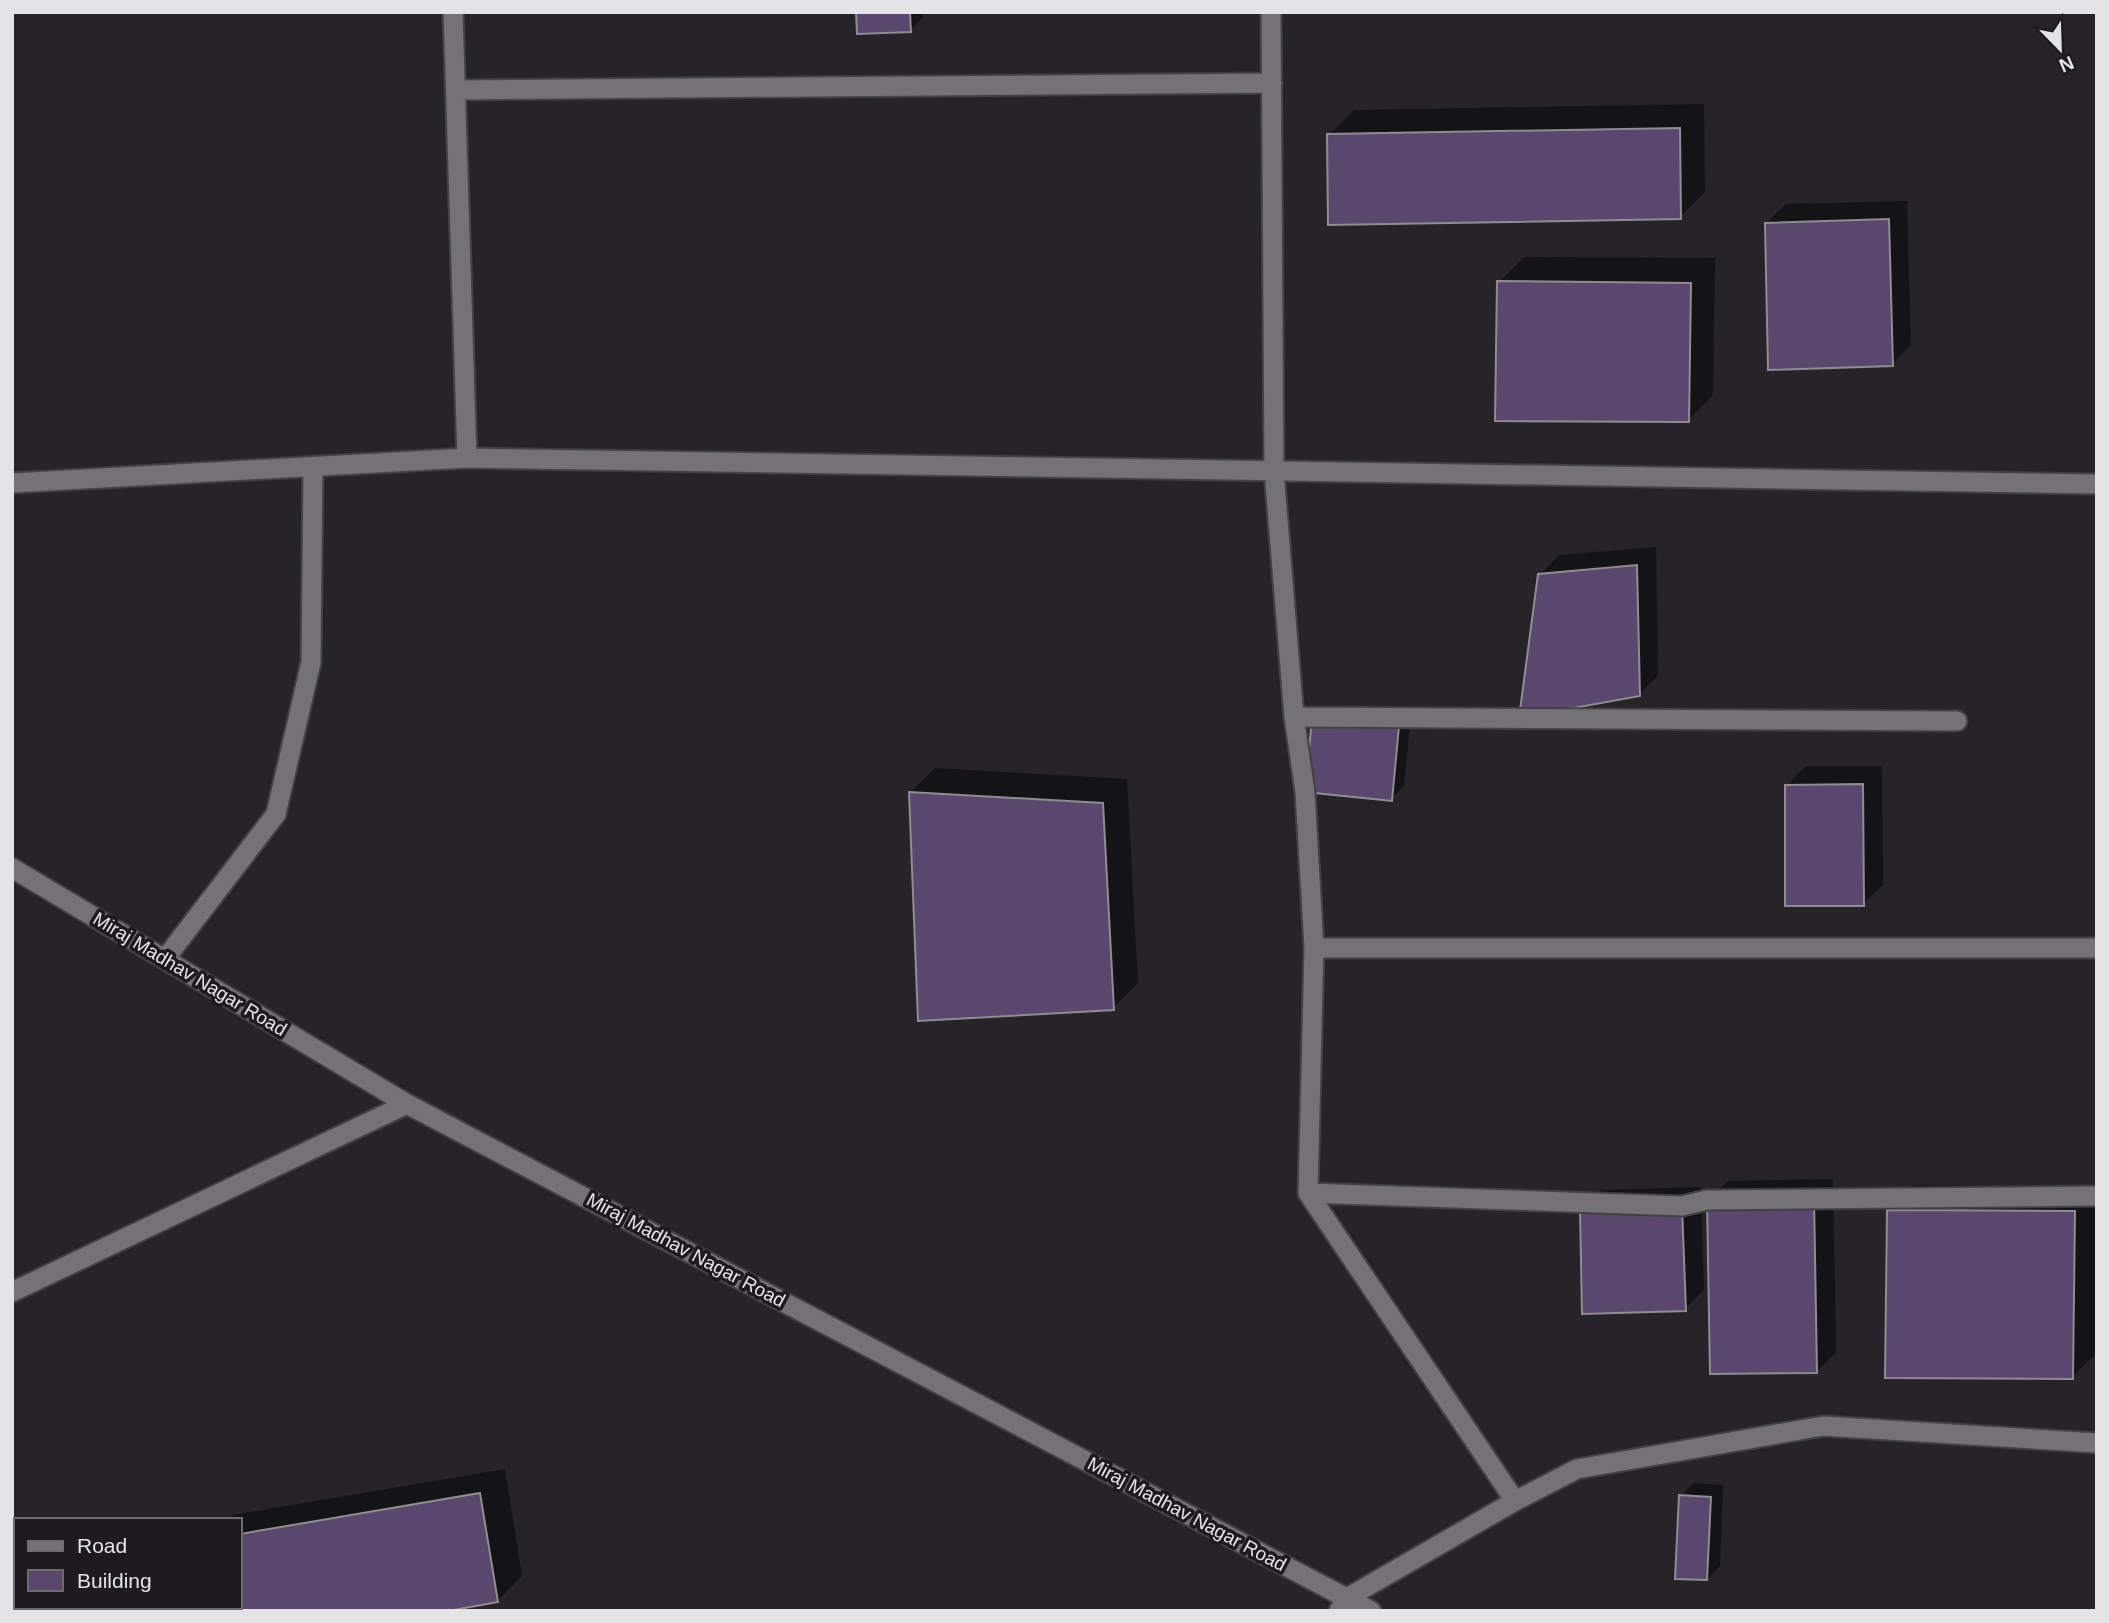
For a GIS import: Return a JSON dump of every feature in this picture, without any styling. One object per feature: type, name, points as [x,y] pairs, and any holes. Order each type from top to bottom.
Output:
[{"type":"street","points":[[453,12],[467,458]]},
{"type":"street","points":[[1271,12],[1274,471],[1294,717],[1305,792],[1314,948],[1308,1193],[1515,1501]]},
{"type":"street","points":[[456,90],[1272,83]]},
{"type":"street","points":[[12,483],[467,458],[2097,484]]},
{"type":"street","points":[[165,959],[276,814],[311,662],[313,467]]},
{"type":"street","points":[[1294,717],[1957,721]]},
{"type":"street","name":"Miraj Madhav Nagar Road","points":[[12,868],[407,1104],[1343,1604],[1371,1611]]},
{"type":"street","points":[[1314,948],[2097,948]]},
{"type":"street","points":[[12,1292],[407,1104]]},
{"type":"street","points":[[1308,1193],[1682,1206],[1707,1200],[2097,1196]]},
{"type":"street","points":[[1343,1604],[1515,1501],[1577,1468],[1822,1426],[2097,1443]]},
{"type":"building","points":[[856,12],[910,12],[911,32],[857,34]]},
{"type":"building","points":[[1680,128],[1681,219],[1328,225],[1327,134]]},
{"type":"building","points":[[1889,219],[1893,366],[1768,370],[1765,223]]},
{"type":"building","points":[[1497,281],[1691,283],[1689,422],[1495,421]]},
{"type":"building","points":[[1637,565],[1640,696],[1519,718],[1538,574]]},
{"type":"building","points":[[1312,718],[1399,726],[1392,801],[1305,792]]},
{"type":"building","points":[[1863,784],[1864,906],[1785,906],[1785,785]]},
{"type":"building","points":[[909,792],[1103,803],[1114,1010],[918,1021]]},
{"type":"building","points":[[1814,1197],[1817,1373],[1710,1374],[1707,1200]]},
{"type":"building","points":[[1682,1206],[1686,1311],[1582,1314],[1580,1209]]},
{"type":"building","points":[[1887,1210],[2075,1211],[2073,1379],[1885,1378]]},
{"type":"building","points":[[480,1493],[498,1602],[448,1611],[218,1611],[242,1609],[242,1534]]},
{"type":"building","points":[[1679,1495],[1711,1497],[1707,1580],[1675,1579]]}]
